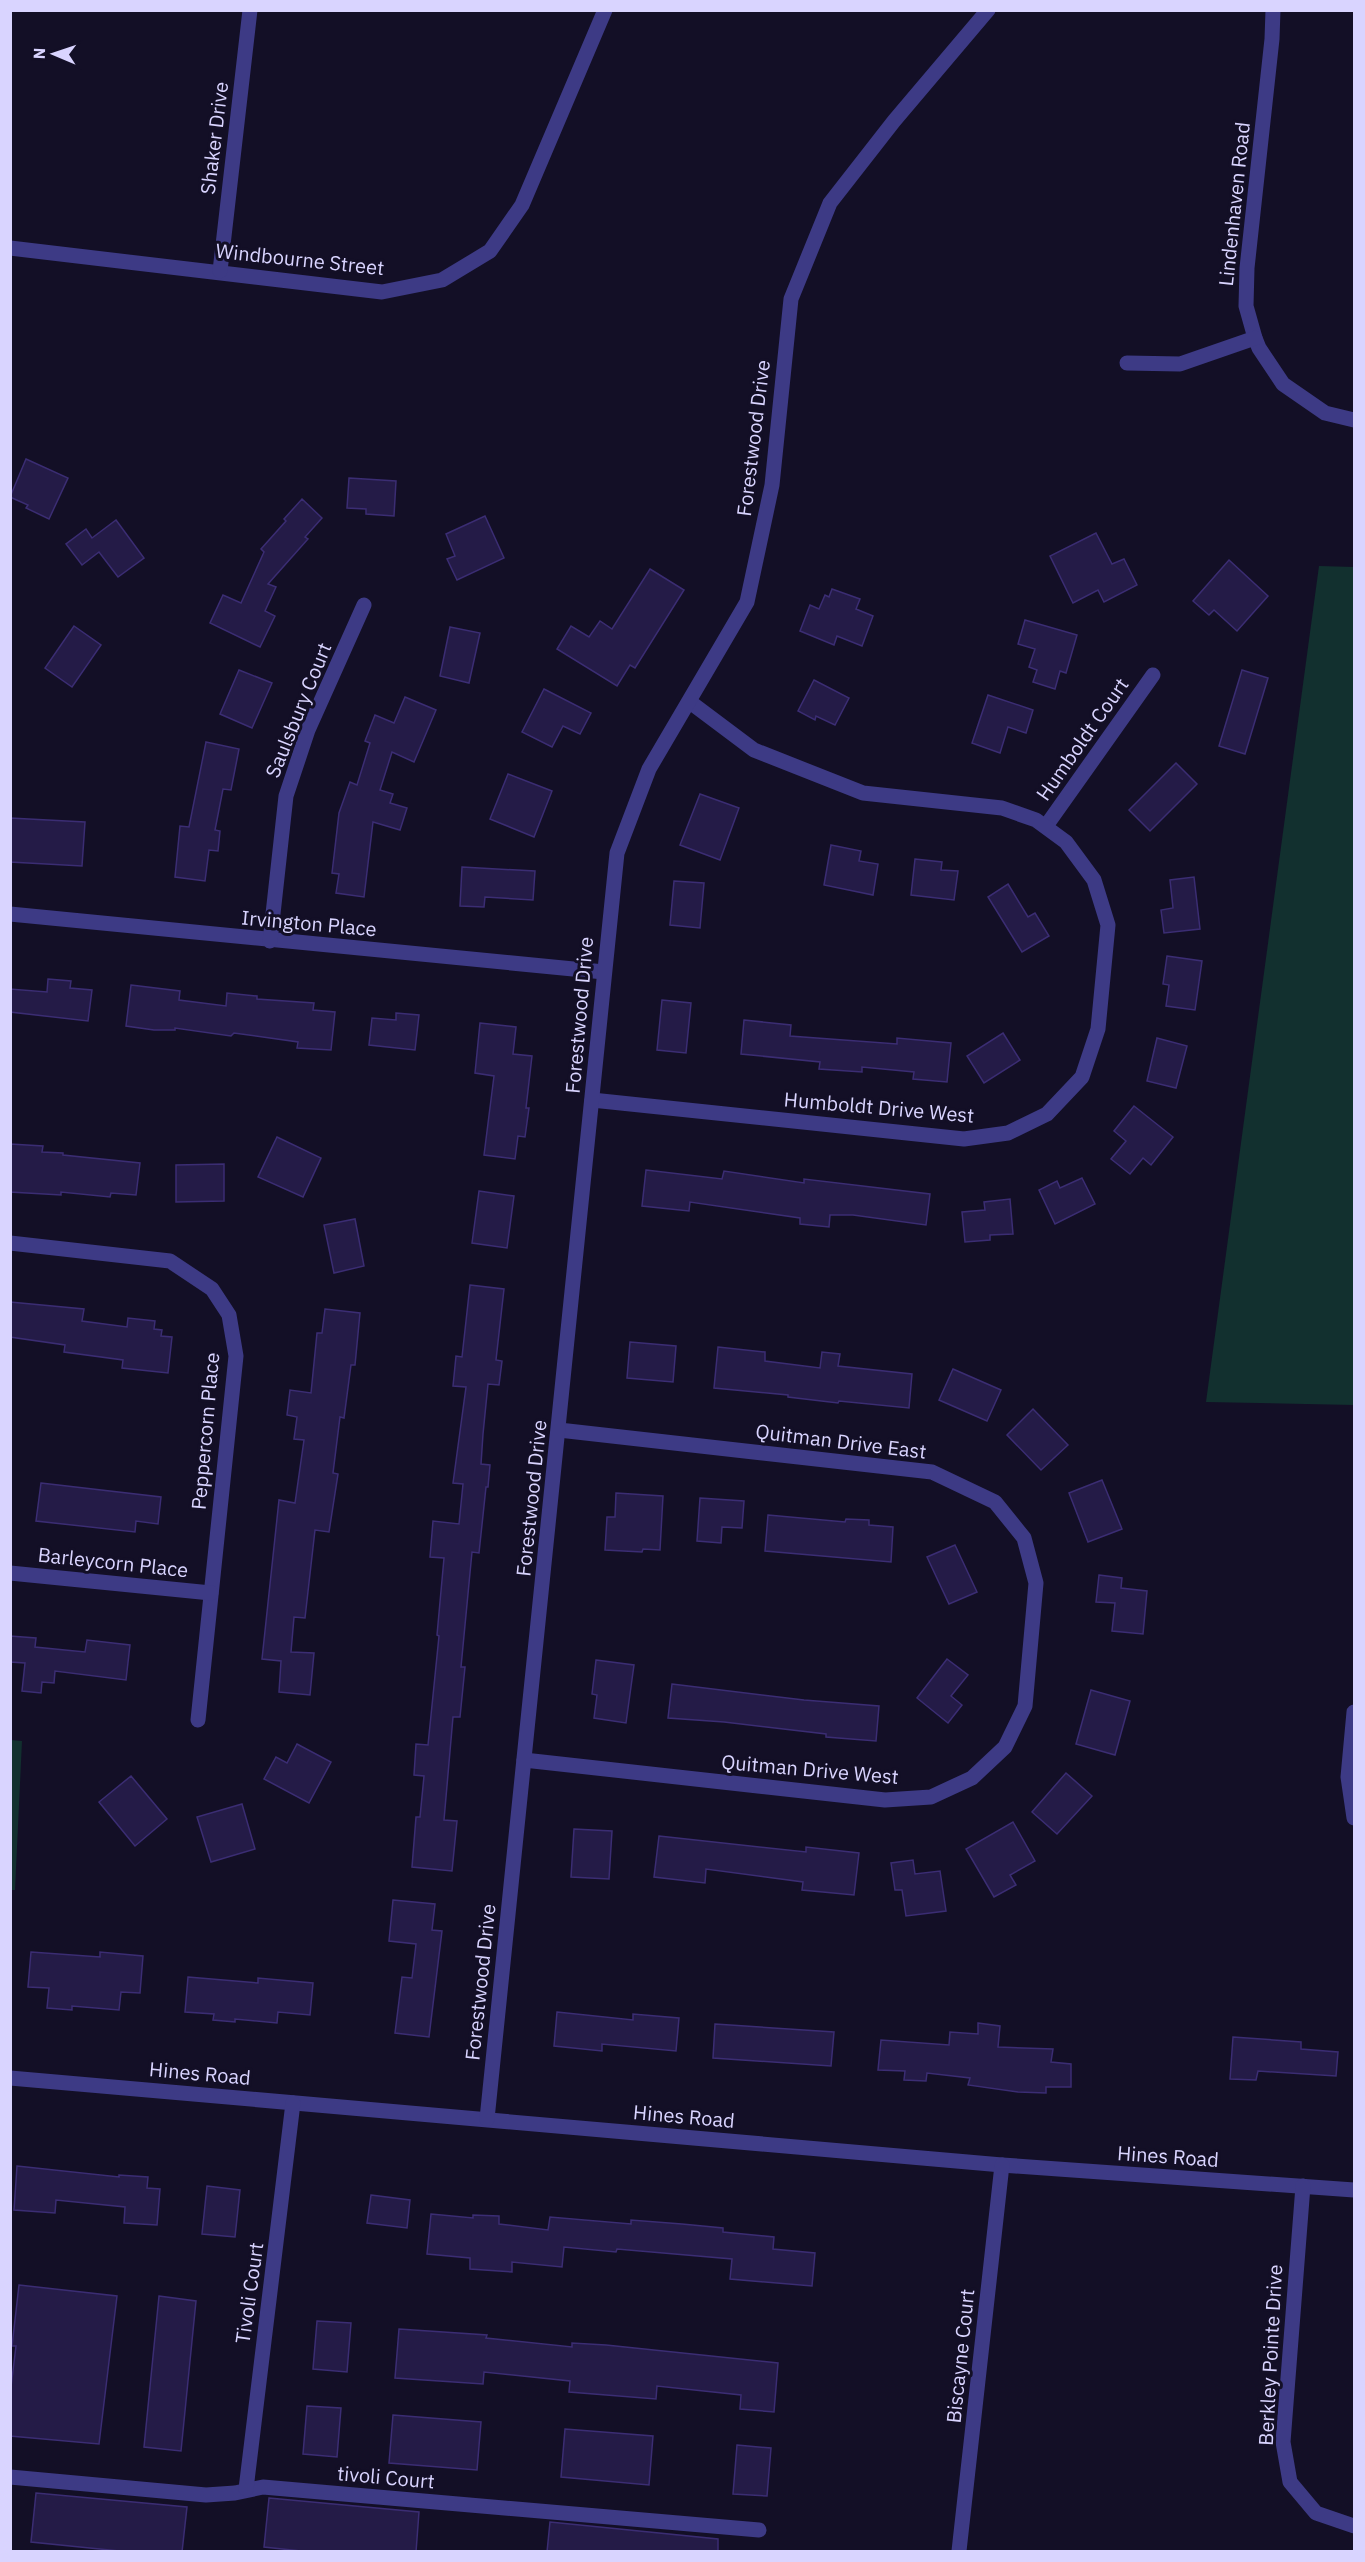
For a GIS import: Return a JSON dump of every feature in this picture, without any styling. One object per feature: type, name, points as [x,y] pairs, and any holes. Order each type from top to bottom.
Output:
[{"type":"street","name":"Shaker Drive","points":[[220,271],[250,10]]},
{"type":"street","name":"Windbourne Street","points":[[10,248],[220,271],[382,292],[442,280],[490,251],[522,205],[605,10]]},
{"type":"street","name":"Lindenhaven Road","points":[[1273,10],[1272,39],[1247,268],[1246,306],[1259,348],[1283,384],[1325,413],[1354,420]]},
{"type":"street","name":"Forestwood Drive","points":[[487,2119],[617,852],[649,769],[747,602],[772,485],[791,299],[830,202],[984,12]]},
{"type":"street","points":[[1127,363],[1180,364],[1255,338]]},
{"type":"street","name":"Saulsbury Court","points":[[270,941],[286,796],[308,730],[364,605]]},
{"type":"street","name":"Humboldt Court","points":[[1046,826],[1153,675]]},
{"type":"street","name":"Humboldt Drive West","points":[[592,1100],[964,1139],[1008,1133],[1047,1114],[1082,1077],[1098,1029],[1108,925],[1094,880],[1066,842],[1036,820],[1002,808],[863,793],[754,750],[690,702]]},
{"type":"street","name":"Irvington Place","points":[[10,914],[604,972]]},
{"type":"street","name":"Peppercorn Place","points":[[10,1243],[170,1261],[212,1289],[229,1315],[236,1356],[198,1720]]},
{"type":"street","name":"Quitman Drive East","points":[[559,1430],[932,1472],[995,1502],[1024,1538],[1036,1583],[1031,1644]]},
{"type":"street","name":"Barleycorn Place","points":[[10,1573],[211,1593]]},
{"type":"street","name":"Quitman Drive West","points":[[524,1760],[885,1800],[931,1797],[972,1778],[1005,1747],[1025,1706],[1031,1644]]},
{"type":"street","points":[[1354,1712],[1348,1777],[1354,1818]]},
{"type":"street","name":"Hines Road","points":[[10,2078],[1002,2165],[1354,2190]]},
{"type":"street","name":"Tivoli Court","points":[[246,2489],[293,2103]]},
{"type":"street","name":"Biscayne Court","points":[[958,2551],[1002,2165]]},
{"type":"street","name":"Berkley Pointe Drive","points":[[1303,2186],[1283,2442],[1290,2482],[1316,2512],[1354,2526]]},
{"type":"street","name":"tivoli Court","points":[[10,2477],[206,2495],[235,2493],[263,2487],[759,2530]]},
{"type":"green space","points":[[1319,566],[1354,567],[1354,1405],[1206,1402]]},
{"type":"green space","points":[[11,1740],[22,1741],[15,1890],[10,1890]]},
{"type":"building","points":[[26,459],[68,478],[49,519],[26,508],[28,505],[10,497]]},
{"type":"building","points":[[349,478],[396,481],[394,516],[366,514],[366,509],[347,508]]},
{"type":"building","points":[[302,499],[322,518],[305,537],[308,539],[268,584],[276,587],[265,611],[275,616],[260,647],[210,623],[223,595],[241,603],[264,552],[261,549]]},
{"type":"building","points":[[485,516],[504,558],[457,580],[447,559],[455,556],[446,534]]},
{"type":"building","points":[[116,520],[144,558],[118,577],[99,552],[82,565],[66,544],[86,529],[92,538]]},
{"type":"building","points":[[1096,533],[1112,564],[1124,559],[1137,585],[1104,602],[1098,590],[1073,603],[1050,556]]},
{"type":"building","points":[[1229,560],[1268,596],[1237,631],[1214,610],[1209,615],[1193,601]]},
{"type":"building","points":[[650,569],[684,590],[635,668],[630,665],[617,686],[557,649],[571,626],[589,637],[600,621],[612,629]]},
{"type":"building","points":[[832,589],[860,599],[856,609],[873,616],[862,646],[837,636],[834,645],[800,631],[810,605],[819,609],[825,595],[829,597]]},
{"type":"building","points":[[1025,620],[1077,635],[1066,673],[1060,671],[1055,689],[1033,682],[1037,670],[1029,667],[1035,649],[1018,644]]},
{"type":"building","points":[[74,626],[101,645],[72,687],[45,668]]},
{"type":"building","points":[[450,627],[480,633],[469,683],[440,676]]},
{"type":"building","points":[[239,670],[272,683],[252,728],[220,714]]},
{"type":"building","points":[[1242,670],[1268,678],[1245,754],[1219,746]]},
{"type":"building","points":[[814,680],[849,698],[835,725],[816,716],[815,720],[798,711]]},
{"type":"building","points":[[544,689],[591,713],[580,734],[563,726],[552,747],[522,732]]},
{"type":"building","points":[[988,695],[1033,710],[1026,733],[1008,727],[1000,753],[972,743]]},
{"type":"building","points":[[405,697],[436,710],[414,762],[392,752],[380,790],[393,794],[390,803],[407,808],[400,830],[373,822],[364,897],[336,893],[339,874],[332,873],[339,813],[350,782],[357,785],[370,743],[365,741],[375,715],[394,723]]},
{"type":"building","points":[[206,742],[239,749],[231,790],[223,789],[215,830],[220,831],[218,851],[209,850],[205,881],[175,877],[180,826],[189,827]]},
{"type":"building","points":[[1176,763],[1197,784],[1150,831],[1129,810]]},
{"type":"building","points":[[508,774],[552,791],[534,837],[490,819]]},
{"type":"building","points":[[700,794],[739,808],[720,860],[680,845]]},
{"type":"building","points":[[10,818],[85,822],[82,866],[10,862]]},
{"type":"building","points":[[831,845],[861,851],[859,861],[878,864],[873,895],[824,885]]},
{"type":"building","points":[[915,859],[942,862],[941,870],[958,871],[954,900],[911,895]]},
{"type":"building","points":[[462,867],[535,871],[533,900],[485,897],[484,907],[460,906]]},
{"type":"building","points":[[1194,877],[1200,929],[1164,933],[1161,910],[1173,908],[1170,880]]},
{"type":"building","points":[[674,881],[704,883],[700,928],[670,925]]},
{"type":"building","points":[[1008,884],[1028,917],[1035,913],[1049,936],[1022,952],[988,897]]},
{"type":"building","points":[[1167,956],[1202,961],[1195,1010],[1166,1006],[1169,985],[1163,984]]},
{"type":"building","points":[[48,979],[71,981],[70,988],[92,990],[88,1021],[10,1012],[10,989],[47,992]]},
{"type":"building","points":[[131,985],[180,991],[179,1000],[226,1006],[227,993],[257,996],[257,999],[314,1003],[313,1010],[335,1012],[331,1050],[297,1048],[298,1042],[234,1033],[231,1036],[175,1028],[175,1030],[154,1030],[126,1026]]},
{"type":"building","points":[[662,1000],[691,1003],[686,1053],[657,1050]]},
{"type":"building","points":[[396,1013],[419,1015],[415,1050],[369,1045],[372,1018],[396,1020]]},
{"type":"building","points":[[744,1020],[791,1025],[790,1036],[897,1044],[897,1038],[951,1043],[947,1082],[913,1079],[914,1072],[862,1067],[862,1072],[819,1069],[820,1062],[741,1054]]},
{"type":"building","points":[[480,1023],[516,1027],[513,1054],[532,1056],[525,1137],[518,1136],[515,1159],[484,1155],[494,1076],[475,1073]]},
{"type":"building","points":[[1003,1033],[1020,1060],[984,1083],[967,1056]]},
{"type":"building","points":[[1157,1038],[1187,1046],[1176,1088],[1147,1081]]},
{"type":"building","points":[[1134,1106],[1173,1137],[1151,1165],[1143,1158],[1130,1174],[1111,1159],[1126,1141],[1114,1131]]},
{"type":"building","points":[[277,1137],[321,1158],[303,1197],[258,1177]]},
{"type":"building","points":[[10,1144],[43,1146],[42,1152],[140,1163],[136,1195],[111,1193],[110,1197],[61,1192],[61,1195],[10,1192]]},
{"type":"building","points":[[224,1164],[224,1201],[176,1202],[176,1165]]},
{"type":"building","points":[[646,1170],[722,1179],[724,1171],[804,1183],[804,1179],[930,1194],[926,1225],[853,1215],[830,1215],[829,1227],[800,1224],[800,1218],[690,1202],[689,1211],[642,1206]]},
{"type":"building","points":[[1082,1178],[1095,1204],[1055,1224],[1039,1190],[1057,1181],[1060,1188]]},
{"type":"building","points":[[479,1191],[514,1196],[507,1248],[472,1243]]},
{"type":"building","points":[[1010,1199],[1013,1234],[990,1235],[990,1240],[965,1242],[962,1212],[985,1210],[984,1202]]},
{"type":"building","points":[[355,1219],[364,1266],[334,1273],[324,1225]]},
{"type":"building","points":[[470,1285],[504,1289],[496,1360],[502,1361],[499,1385],[488,1384],[481,1464],[490,1465],[488,1487],[486,1487],[479,1553],[472,1552],[461,1667],[465,1667],[460,1717],[453,1717],[444,1820],[457,1821],[452,1871],[412,1867],[416,1817],[420,1817],[424,1776],[414,1775],[416,1744],[428,1745],[439,1636],[437,1635],[444,1558],[430,1557],[433,1521],[459,1524],[463,1484],[453,1483],[466,1387],[453,1386],[456,1356],[462,1357]]},
{"type":"building","points":[[10,1302],[84,1309],[82,1321],[127,1327],[128,1318],[155,1321],[154,1329],[162,1330],[161,1336],[172,1337],[168,1373],[122,1368],[123,1360],[64,1352],[65,1345],[10,1337]]},
{"type":"building","points":[[325,1309],[360,1313],[355,1365],[351,1365],[344,1418],[340,1417],[333,1473],[338,1474],[329,1532],[315,1530],[305,1618],[294,1617],[291,1652],[314,1653],[310,1695],[279,1692],[281,1661],[262,1659],[279,1500],[295,1503],[304,1440],[294,1439],[297,1417],[287,1415],[290,1390],[311,1393],[317,1333],[322,1333]]},
{"type":"building","points":[[630,1342],[676,1346],[673,1382],[627,1378]]},
{"type":"building","points":[[718,1347],[765,1352],[765,1361],[820,1368],[822,1352],[840,1354],[838,1366],[912,1374],[909,1408],[839,1401],[838,1403],[788,1397],[788,1395],[714,1388]]},
{"type":"building","points":[[953,1369],[1001,1390],[987,1421],[939,1400]]},
{"type":"building","points":[[1033,1409],[1068,1445],[1041,1470],[1007,1435]]},
{"type":"building","points":[[1102,1480],[1122,1529],[1088,1542],[1069,1493]]},
{"type":"building","points":[[41,1483],[161,1497],[158,1524],[136,1521],[135,1532],[36,1521]]},
{"type":"building","points":[[616,1493],[663,1496],[660,1550],[643,1549],[642,1552],[605,1550],[607,1517],[615,1517]]},
{"type":"building","points":[[700,1498],[744,1501],[742,1528],[722,1527],[721,1543],[697,1541]]},
{"type":"building","points":[[768,1515],[845,1522],[846,1519],[869,1520],[869,1525],[893,1527],[891,1562],[765,1551]]},
{"type":"building","points":[[955,1545],[977,1592],[949,1604],[927,1557]]},
{"type":"building","points":[[1099,1575],[1122,1578],[1121,1588],[1147,1591],[1143,1634],[1112,1631],[1115,1603],[1096,1602]]},
{"type":"building","points":[[10,1636],[36,1638],[35,1647],[85,1652],[87,1640],[130,1645],[126,1680],[55,1671],[54,1683],[42,1682],[41,1693],[22,1691],[25,1663],[10,1662]]},
{"type":"building","points":[[947,1659],[968,1675],[951,1696],[962,1705],[948,1723],[917,1698]]},
{"type":"building","points":[[596,1660],[634,1665],[626,1723],[594,1718],[597,1695],[592,1694]]},
{"type":"building","points":[[672,1684],[804,1700],[879,1706],[876,1741],[826,1737],[826,1734],[724,1722],[668,1718]]},
{"type":"building","points":[[1091,1690],[1130,1701],[1115,1755],[1076,1744]]},
{"type":"building","points":[[297,1744],[331,1762],[309,1803],[264,1779],[276,1757],[287,1763]]},
{"type":"building","points":[[1066,1773],[1092,1796],[1057,1834],[1032,1812]]},
{"type":"building","points":[[131,1776],[167,1819],[135,1846],[99,1802]]},
{"type":"building","points":[[242,1804],[255,1849],[211,1862],[197,1817]]},
{"type":"building","points":[[1013,1822],[1035,1861],[1010,1875],[1016,1885],[994,1897],[966,1849]]},
{"type":"building","points":[[574,1829],[612,1831],[609,1879],[571,1877]]},
{"type":"building","points":[[659,1836],[806,1852],[806,1847],[859,1853],[854,1895],[802,1890],[803,1882],[706,1869],[705,1883],[654,1877]]},
{"type":"building","points":[[913,1860],[915,1874],[940,1871],[946,1911],[906,1916],[902,1890],[895,1890],[891,1863]]},
{"type":"building","points":[[393,1900],[435,1904],[432,1930],[442,1931],[429,2037],[395,2033],[402,1977],[412,1978],[416,1944],[389,1941]]},
{"type":"building","points":[[31,1952],[100,1957],[100,1952],[143,1956],[140,1993],[121,1992],[119,2010],[72,2006],[72,2010],[47,2008],[49,1988],[28,1987]]},
{"type":"building","points":[[188,1977],[258,1983],[258,1978],[313,1983],[310,2015],[278,2012],[277,2023],[235,2019],[235,2022],[213,2020],[214,2014],[185,2012]]},
{"type":"building","points":[[557,2012],[633,2020],[633,2014],[679,2018],[676,2051],[602,2044],[602,2051],[554,2046]]},
{"type":"building","points":[[978,2023],[1000,2026],[998,2047],[1053,2049],[1051,2062],[1071,2064],[1071,2087],[1046,2087],[1046,2093],[1018,2092],[968,2085],[970,2078],[927,2073],[926,2081],[904,2080],[905,2071],[878,2070],[881,2040],[949,2045],[950,2032],[978,2034]]},
{"type":"building","points":[[715,2024],[834,2032],[831,2066],[713,2058]]},
{"type":"building","points":[[1233,2037],[1301,2042],[1301,2049],[1338,2052],[1336,2076],[1258,2071],[1256,2080],[1230,2079]]},
{"type":"building","points":[[17,2166],[119,2177],[119,2175],[148,2177],[147,2188],[160,2189],[157,2225],[124,2223],[125,2207],[56,2200],[55,2213],[14,2210]]},
{"type":"building","points":[[207,2186],[240,2190],[235,2237],[202,2234]]},
{"type":"building","points":[[371,2195],[410,2200],[407,2228],[367,2223]]},
{"type":"building","points":[[431,2214],[473,2218],[473,2215],[499,2216],[499,2224],[548,2230],[550,2217],[631,2224],[631,2220],[682,2224],[723,2228],[723,2232],[774,2237],[773,2249],[815,2253],[812,2286],[730,2279],[732,2259],[617,2249],[616,2252],[564,2247],[562,2267],[512,2262],[512,2272],[470,2269],[470,2258],[427,2254]]},
{"type":"building","points":[[19,2285],[117,2296],[99,2444],[10,2436],[10,2395],[16,2346],[12,2346]]},
{"type":"building","points":[[159,2296],[196,2301],[181,2451],[144,2447]]},
{"type":"building","points":[[317,2321],[351,2323],[347,2372],[313,2369]]},
{"type":"building","points":[[399,2329],[487,2335],[486,2338],[572,2347],[572,2343],[606,2345],[778,2363],[774,2412],[740,2409],[741,2395],[657,2386],[656,2399],[569,2392],[570,2381],[484,2372],[483,2384],[395,2378]]},
{"type":"building","points":[[307,2406],[341,2408],[337,2457],[303,2454]]},
{"type":"building","points":[[393,2415],[481,2422],[477,2470],[389,2463]]},
{"type":"building","points":[[565,2429],[653,2436],[649,2485],[561,2477]]},
{"type":"building","points":[[737,2445],[771,2448],[767,2496],[733,2494]]},
{"type":"building","points":[[36,2493],[187,2507],[182,2552],[129,2552],[31,2542]]},
{"type":"building","points":[[269,2498],[419,2512],[416,2552],[310,2552],[264,2547]]},
{"type":"building","points":[[550,2522],[718,2539],[718,2552],[547,2552]]}]
